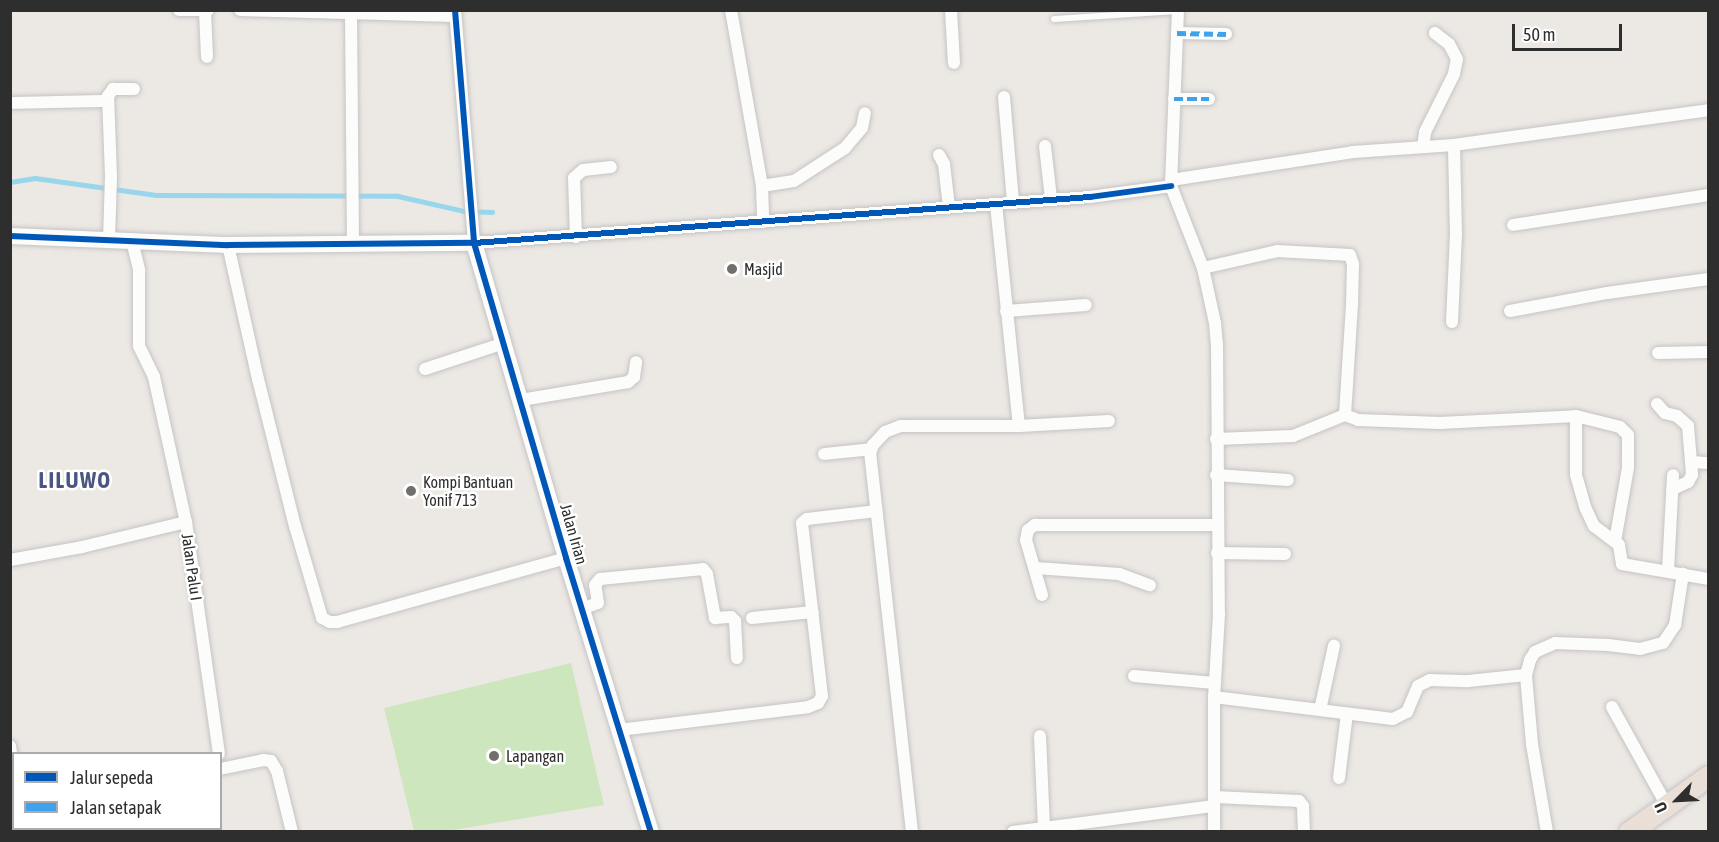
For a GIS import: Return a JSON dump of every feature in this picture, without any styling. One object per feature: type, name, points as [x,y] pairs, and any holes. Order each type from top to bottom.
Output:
[{"type":"highway","points":[[1629,831],[1708,776]]},
{"type":"street","points":[[179,10],[207,11],[207,57]]},
{"type":"street","points":[[240,10],[454,13],[468,199],[474,243]]},
{"type":"street","points":[[731,10],[762,189],[762,218]]},
{"type":"street","points":[[951,10],[954,63]]},
{"type":"street","points":[[1178,11],[1171,183],[1203,268],[1216,334],[1216,525],[1219,614],[1214,697],[1214,831]]},
{"type":"street","points":[[351,13],[353,244]]},
{"type":"street","points":[[1177,33],[1226,34]]},
{"type":"street","points":[[1423,147],[1425,132],[1454,74],[1457,59],[1449,44],[1435,33]]},
{"type":"street","points":[[109,240],[110,181],[107,101],[114,90],[134,89]]},
{"type":"street","points":[[1004,97],[1013,202]]},
{"type":"street","points":[[1174,99],[1209,99]]},
{"type":"street","points":[[10,103],[107,101]]},
{"type":"street","points":[[10,236],[228,245],[474,243],[576,237],[762,218],[1089,197],[1353,152],[1454,145],[1708,110]]},
{"type":"street","points":[[762,189],[794,181],[845,148],[862,128],[865,113]]},
{"type":"street","points":[[1452,322],[1456,235],[1454,145]]},
{"type":"street","points":[[1045,146],[1051,199]]},
{"type":"street","points":[[939,156],[944,164],[949,207]]},
{"type":"street","points":[[576,237],[573,221],[574,178],[583,170],[611,167]]},
{"type":"street","points":[[1513,225],[1708,195]]},
{"type":"street","points":[[996,204],[1019,426]]},
{"type":"street","points":[[132,241],[139,270],[139,346],[154,377],[186,522]]},
{"type":"street","name":"Jalan Irian","points":[[474,243],[566,558],[651,831]]},
{"type":"street","points":[[228,245],[242,314],[295,526],[319,612],[326,621],[337,622],[566,558]]},
{"type":"street","points":[[1203,268],[1277,251],[1350,255],[1353,264],[1352,304],[1345,415]]},
{"type":"street","points":[[1510,311],[1607,293],[1708,279]]},
{"type":"street","points":[[1006,311],[1086,305]]},
{"type":"street","points":[[425,369],[504,343]]},
{"type":"street","points":[[1658,353],[1708,351]]},
{"type":"street","points":[[521,400],[628,382],[634,377],[636,362]]},
{"type":"street","points":[[1657,404],[1665,413],[1677,416],[1688,426],[1692,475],[1688,482],[1672,489]]},
{"type":"street","points":[[1216,439],[1293,436],[1345,415],[1358,420],[1440,423],[1576,416],[1620,427],[1628,435],[1628,468],[1615,541]]},
{"type":"street","points":[[1576,416],[1576,475],[1586,509],[1594,526],[1615,541],[1621,549],[1622,564],[1708,579]]},
{"type":"street","points":[[912,831],[877,511],[872,449],[877,438],[901,426],[1019,426],[1109,421]]},
{"type":"street","points":[[824,454],[872,449]]},
{"type":"street","points":[[1692,462],[1708,463]]},
{"type":"street","points":[[1216,475],[1288,480]]},
{"type":"street","points":[[1668,571],[1673,475]]},
{"type":"street","points":[[619,730],[814,705],[822,696],[802,523],[807,519],[877,511]]},
{"type":"street","name":"Jalan Palu I","points":[[10,560],[82,547],[186,522],[219,752]]},
{"type":"street","points":[[1042,595],[1026,540],[1028,530],[1039,524],[1216,525]]},
{"type":"street","points":[[1217,553],[1286,554]]},
{"type":"street","points":[[1036,568],[1119,574],[1150,585]]},
{"type":"street","points":[[582,609],[598,603],[595,585],[600,579],[703,569],[707,574],[715,618],[731,617],[735,621],[738,658]]},
{"type":"street","points":[[1547,831],[1532,744],[1526,675],[1535,652],[1555,643],[1640,649],[1663,643],[1675,626],[1683,574]]},
{"type":"street","points":[[752,618],[813,612]]},
{"type":"street","points":[[1320,710],[1334,646]]},
{"type":"street","points":[[1214,697],[1393,719],[1403,716],[1418,686],[1430,680],[1468,681],[1526,675]]},
{"type":"street","points":[[1134,676],[1215,683]]},
{"type":"street","points":[[1612,707],[1667,806]]},
{"type":"street","points":[[1340,778],[1347,714]]},
{"type":"street","points":[[1040,736],[1044,826]]},
{"type":"street","points":[[10,746],[12,765]]},
{"type":"street","points":[[222,768],[263,759],[271,761],[277,771],[292,831]]},
{"type":"street","points":[[1013,831],[1214,802],[1299,801],[1303,806],[1304,831]]},
{"type":"lane","points":[[1054,19],[1178,11]]},
{"type":"green space","name":"Lapangan","points":[[571,663],[604,805],[447,831],[414,831],[384,708]]},
{"type":"waterway","points":[[10,182],[35,178],[156,195],[398,196],[464,211],[492,212]]},
{"type":"marked path","points":[[1177,33],[1226,34]]},
{"type":"marked path","points":[[1174,99],[1209,99]]},
{"type":"cycle path","points":[[455,10],[474,243],[566,558],[651,832]]},
{"type":"cycle path","points":[[10,236],[228,245],[474,243],[1090,197],[1171,186]]},
{"type":"place","name":"Masjid","points":[[732,269]]},
{"type":"place","name":"Kompi Bantuan Yonif 713","points":[[411,491]]},
{"type":"place","name":"Lapangan","points":[[494,756]]},
{"type":"district","name":"LILUWO","points":[[75,481]]}]
